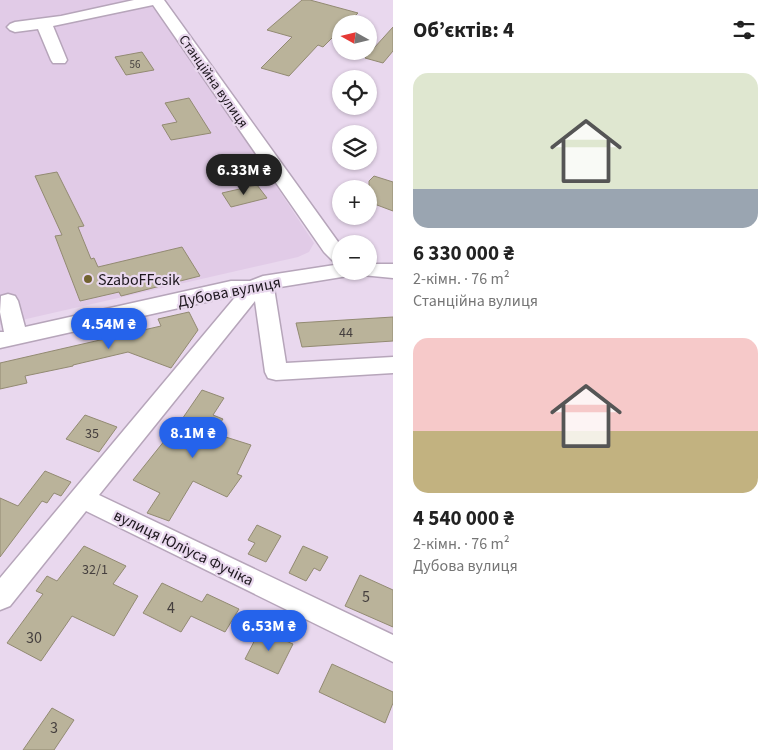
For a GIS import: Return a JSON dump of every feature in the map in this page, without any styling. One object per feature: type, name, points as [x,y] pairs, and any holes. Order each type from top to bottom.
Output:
[{"type":"street","points":[[15,27],[89,16],[156,0]]},
{"type":"street","name":"Станційна вулиця","points":[[156,0],[332,250]]},
{"type":"street","points":[[47,22],[45,27],[59,60]]},
{"type":"street","points":[[377,270],[393,271]]},
{"type":"street","name":"Дубова вулиця","points":[[8,338],[231,288],[259,286],[332,273]]},
{"type":"street","points":[[259,286],[276,372],[393,365]]},
{"type":"street","points":[[0,598],[259,286]]},
{"type":"street","points":[[8,301],[8,338]]},
{"type":"street","name":"вулиця Юліуса Фучіка","points":[[82,498],[393,649]]},
{"type":"shaded area","points":[[0,0],[153,0],[314,243],[309,252],[298,257],[0,325]]},
{"type":"building","points":[[302,0],[310,0],[358,13],[356,15],[332,15],[332,38],[323,47],[318,45],[289,76],[261,68],[292,37],[267,30]]},
{"type":"building","points":[[393,27],[393,51],[383,63],[372,60],[378,60],[378,44]]},
{"type":"building","points":[[142,52],[154,70],[126,75],[115,57]]},
{"type":"building","points":[[189,98],[211,133],[171,140],[162,125],[177,122],[165,103]]},
{"type":"building","points":[[57,172],[84,226],[78,227],[91,259],[94,258],[98,267],[182,247],[200,276],[121,296],[119,292],[80,301],[55,236],[62,235],[35,176]]},
{"type":"building","points":[[374,176],[393,182],[393,211],[377,205],[377,180],[370,180]]},
{"type":"building","points":[[257,185],[267,198],[231,207],[222,193]]},
{"type":"building","points":[[189,312],[198,330],[171,368],[128,352],[25,376],[27,383],[0,389],[0,363],[161,326],[158,319]]},
{"type":"building","points":[[393,317],[393,341],[302,347],[296,323]]},
{"type":"building","points":[[202,390],[224,398],[213,415],[223,419],[213,433],[251,445],[237,474],[242,476],[227,497],[193,481],[169,521],[147,513],[160,493],[133,480],[165,440],[167,441]]},
{"type":"building","points":[[85,415],[117,427],[99,452],[66,439]]},
{"type":"building","points":[[45,471],[71,482],[61,496],[54,493],[47,503],[42,501],[0,557],[0,498],[18,506]]},
{"type":"building","points":[[257,525],[281,536],[266,562],[248,554],[255,543],[248,540]]},
{"type":"building","points":[[84,546],[126,566],[113,584],[138,596],[114,636],[72,616],[41,661],[7,643],[43,594],[36,591],[47,576],[57,581]]},
{"type":"building","points":[[303,546],[328,557],[320,571],[314,568],[306,581],[289,573]]},
{"type":"building","points":[[360,575],[393,590],[393,627],[345,606]]},
{"type":"building","points":[[162,583],[202,602],[207,594],[239,609],[225,632],[191,616],[181,632],[143,613]]},
{"type":"building","points":[[260,630],[293,644],[278,674],[245,659]]},
{"type":"building","points":[[332,664],[393,692],[393,703],[385,723],[319,692]]},
{"type":"building","points":[[52,708],[74,720],[54,750],[23,750]]},
{"type":"place","name":"SzaboFFcsik","points":[[88,279]]}]
